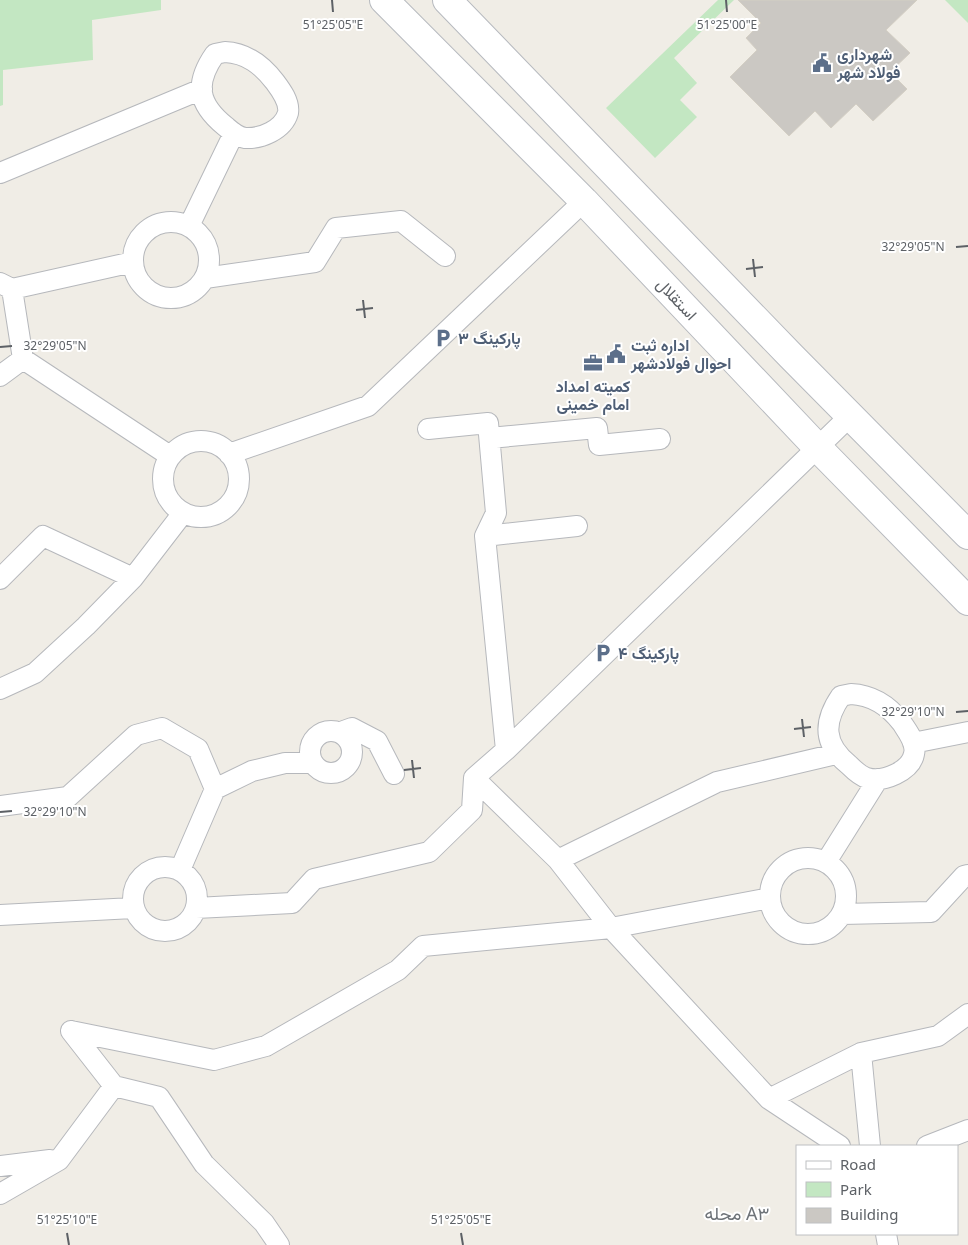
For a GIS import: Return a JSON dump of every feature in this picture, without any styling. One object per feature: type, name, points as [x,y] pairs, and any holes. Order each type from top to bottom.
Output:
[{"type":"street","name":"استقلال","points":[[384,0],[584,201],[817,447],[968,601]]},
{"type":"street","points":[[447,0],[850,416],[968,535]]},
{"type":"street","points":[[225,52],[238,53],[264,68],[287,102],[288,113],[280,125],[261,137],[242,138],[234,133],[209,113],[202,89],[203,74],[209,63],[215,54],[225,52]]},
{"type":"street","points":[[0,173],[202,89]]},
{"type":"street","points":[[189,226],[234,133]]},
{"type":"street","points":[[229,454],[368,406],[584,201]]},
{"type":"street","points":[[205,278],[315,262],[336,228],[401,221],[445,256]]},
{"type":"street","points":[[176,222],[189,226],[199,234],[206,245],[209,267],[205,278],[189,294],[178,298],[166,298],[154,294],[143,286],[136,275],[133,262],[135,249],[141,237],[150,228],[163,223],[176,222]]},
{"type":"street","points":[[133,262],[6,286],[23,359],[170,456]]},
{"type":"street","points":[[0,376],[23,359]]},
{"type":"street","points":[[196,908],[292,903],[314,879],[429,852],[472,810],[474,778],[506,750],[850,416]]},
{"type":"street","points":[[428,429],[488,423],[496,513],[485,536],[506,750]]},
{"type":"street","points":[[490,438],[597,428],[599,445],[660,439]]},
{"type":"street","points":[[192,442],[206,442],[218,446],[229,454],[236,464],[239,476],[234,498],[227,507],[207,517],[196,517],[183,513],[172,505],[165,494],[162,481],[164,468],[170,456],[180,447],[192,442]]},
{"type":"street","points":[[0,689],[35,673],[86,626],[132,578],[183,513]]},
{"type":"street","points":[[485,536],[577,526]]},
{"type":"street","points":[[0,579],[43,536],[132,578]]},
{"type":"street","points":[[864,694],[880,702],[890,710],[908,733],[913,743],[914,754],[907,766],[887,778],[869,779],[836,754],[830,742],[828,730],[830,716],[841,696],[864,694]]},
{"type":"street","points":[[0,806],[68,796],[136,735],[162,728],[198,749],[215,790]]},
{"type":"street","points":[[341,732],[347,737],[353,750],[352,757],[349,763],[338,772],[324,772],[313,763],[310,750],[315,738],[327,730],[341,732],[352,728],[377,741],[394,774]]},
{"type":"street","points":[[913,743],[968,732]]},
{"type":"street","points":[[558,860],[717,782],[836,754]]},
{"type":"street","points":[[180,870],[215,790],[252,771],[285,763],[313,763]]},
{"type":"street","points":[[474,778],[558,860],[611,928],[768,1099],[838,1145]]},
{"type":"street","points":[[826,862],[878,779]]},
{"type":"street","points":[[813,858],[826,862],[836,870],[844,882],[846,904],[842,914],[835,924],[815,934],[803,934],[791,930],[780,922],[773,911],[770,898],[772,885],[778,873],[788,864],[800,859],[813,858]]},
{"type":"street","points":[[169,867],[180,870],[189,877],[195,886],[198,897],[196,908],[192,918],[184,926],[164,932],[154,930],[145,925],[133,908],[132,897],[140,878],[158,868],[169,867]]},
{"type":"street","points":[[842,914],[931,912],[964,876],[968,875]]},
{"type":"street","points":[[279,1245],[264,1223],[204,1164],[159,1097],[114,1086],[71,1031],[214,1060],[266,1046],[398,970],[423,946],[611,928],[770,898]]},
{"type":"street","points":[[0,915],[133,908]]},
{"type":"street","points":[[768,1099],[861,1053],[938,1036],[968,1014]]},
{"type":"street","points":[[861,1053],[870,1145]]},
{"type":"street","points":[[0,1194],[58,1160],[114,1086]]},
{"type":"street","points":[[930,1145],[968,1130]]},
{"type":"street","points":[[0,1166],[58,1160]]},
{"type":"green space","points":[[0,0],[161,0],[161,10],[92,20],[93,60],[3,70],[3,105],[0,106]]},
{"type":"green space","points":[[718,0],[734,0],[674,58],[697,83],[680,100],[697,117],[655,158],[606,108]]},
{"type":"green space","points":[[945,0],[968,0],[968,23]]},
{"type":"building","name":"شهرداری فولاد شهر","points":[[738,0],[917,0],[886,30],[910,53],[890,72],[907,89],[873,121],[856,104],[831,128],[815,111],[789,136],[730,77],[757,50],[746,38],[761,23]]},
{"type":"place","name":"شهرداری فولاد شهر","points":[[822,63]]},
{"type":"place","name":"پارکینگ ۳","points":[[443,338]]},
{"type":"place","name":"اداره ثبت احوال فولادشهر","points":[[616,354]]},
{"type":"place","name":"کمیته امداد امام خمینی","points":[[593,363]]},
{"type":"place","name":"پارکینگ ۴","points":[[603,653]]},
{"type":"district","name":"محله A۳","points":[[737,1213]]}]
